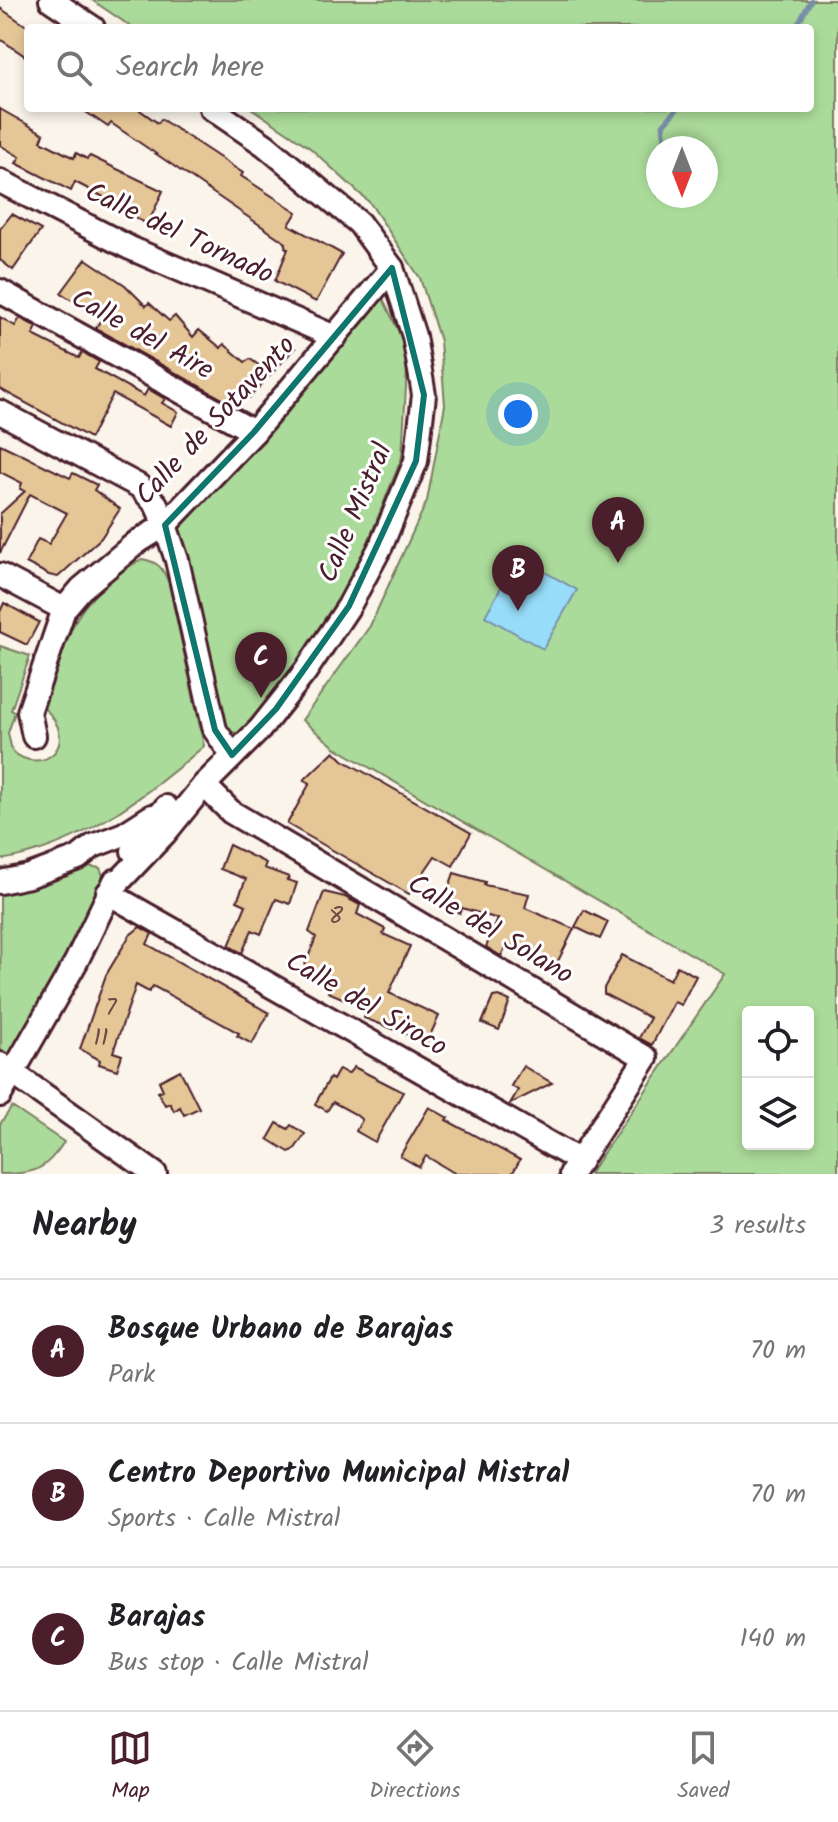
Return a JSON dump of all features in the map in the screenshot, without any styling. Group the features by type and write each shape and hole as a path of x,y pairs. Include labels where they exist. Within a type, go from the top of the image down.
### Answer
{"street":[{"path":"51,0 87,24"},
{"name":"Calle Mistral","path":"204,785 276,709 349,606 381,546 416,461 424,395 414,336 392,268 359,223 265,145 217,112"},
{"name":"Calle del Tornado","path":"0,181 130,248 335,337"},
{"name":"Calle de Sotavento","path":"34,736 29,712 64,609 81,589 136,543 165,525 254,432 392,268"},
{"name":"Calle del Aire","path":"0,291 254,432"},
{"path":"0,412 139,486 156,504 177,560 215,730 232,755"},
{"path":"0,575 64,609"},
{"path":"89,859 93,846 124,834 204,785"},
{"path":"108,893 165,833 204,785"},
{"name":"Calle del Solano","path":"204,785 231,812 646,1058 575,1167"},
{"path":"0,1095 7,1069 76,962 108,893 137,843 166,807"},
{"path":"0,882 89,859 165,833"},
{"path":"89,859 114,875 108,893"},
{"name":"Calle del Siroco","path":"108,893 575,1167"},
{"path":"7,1069 155,1174"}],"highlighted area":[{"path":"392,268 424,395 416,461 349,606 276,709 232,755 215,730 165,525 254,432"}],"green space":[{"path":"92,0 838,0 838,1174 589,1174 725,974 336,748 302,720 370,626 427,501 445,405 440,341 420,278 370,203 309,147 257,112 814,112 814,24 127,24"},
{"path":"377,286 408,351 402,457 343,605 277,697 242,734 225,731 165,525"},
{"path":"142,559 160,567 169,584 204,746 135,801 84,832 29,854 0,860 0,646 30,656 11,710 15,712 8,733 12,751 36,761 46,758 54,753 59,744 59,733 54,720 43,707 72,628 97,593"},
{"path":"86,866 100,868 105,881 55,984 16,1054 1,1055 0,893 34,885"},
{"path":"12,1107 64,1142 51,1159 38,1169 0,1174 0,1124"}],"water":[{"path":"518,557 577,590 543,649 485,616"}],"building":[{"path":"0,8 24,24 24,55 0,39"},
{"path":"0,109 44,134 41,141 74,158 76,153 87,159 90,156 163,191 148,224 108,206 111,201 75,182 71,191 16,163 20,157 0,145"},
{"path":"86,112 143,112 158,123 161,119 297,212 289,225 342,254 316,302 275,281 288,249 286,243 111,123 108,127"},
{"path":"12,214 41,230 13,270 0,260 0,229"},
{"path":"86,259 125,285 146,306 149,303 169,321 175,316 193,337 199,330 221,348 224,344 245,362 250,359 260,366 286,339 295,348 249,398 238,391 228,402 96,328 101,319 61,293"},
{"path":"0,317 15,326 20,318 37,327 33,335 79,358 82,352 99,362 95,369 144,396 148,389 165,399 162,403 178,412 171,426 113,394 90,438 0,389"},
{"path":"0,444 70,478 73,473 97,485 94,490 120,509 101,538 58,577 26,563 38,539 49,544 67,513 30,494 0,553 0,514 25,491 20,489 22,483 0,472"},
{"path":"4,603 39,622 27,645 0,632 0,612"},
{"path":"334,751 343,760 471,833 453,866 435,856 409,894 287,824 310,783 304,780"},
{"path":"229,845 266,863 264,868 297,883 290,904 276,899 261,934 252,930 242,953 229,946 246,905 237,901 246,879 220,869"},
{"path":"454,873 485,882 484,885 529,894 525,908 574,929 556,965 507,944 501,956 486,947 498,919 462,908 460,913 442,907"},
{"path":"324,892 345,897 360,905 357,914 385,929 383,934 410,946 389,993 439,1016 427,1042 364,1018 368,1009 328,992 331,985 302,973 316,937 309,932"},
{"path":"584,910 608,922 600,939 575,927"},
{"path":"140,927 152,934 147,944 269,1013 252,1044 237,1036 239,1033 153,986 149,992 136,985 113,1052 122,1055 117,1070 99,1064 100,1060 80,1049 106,975 130,935"},
{"path":"622,955 670,980 677,966 696,976 681,1005 674,1002 652,1045 639,1038 650,1018 604,994 604,988"},
{"path":"493,997 510,1001 499,1030 482,1023"},
{"path":"523,1066 552,1083 510,1104 518,1090 511,1086"},
{"path":"354,1067 403,1092 375,1142 356,1131 362,1120 355,1114 333,1102 327,1111 315,1104 339,1069 348,1074"},
{"path":"180,1070 199,1108 184,1115 180,1107 174,1111 170,1103 165,1105 158,1092 163,1090 159,1081"},
{"path":"429,1107 448,1118 446,1120 520,1160 512,1174 456,1174 426,1156 419,1167 400,1156"},
{"path":"277,1123 288,1129 291,1125 305,1134 294,1150 289,1152 268,1139"}],"waterway":[{"path":"798,24 811,0"},
{"path":"664,136 663,125 674,112"}],"place":[{"name":"Bosque Urbano de Barajas","path":"618,563"},
{"name":"Centro Deportivo Municipal Mistral","path":"518,611"},
{"name":"Barajas","path":"261,698"}]}
